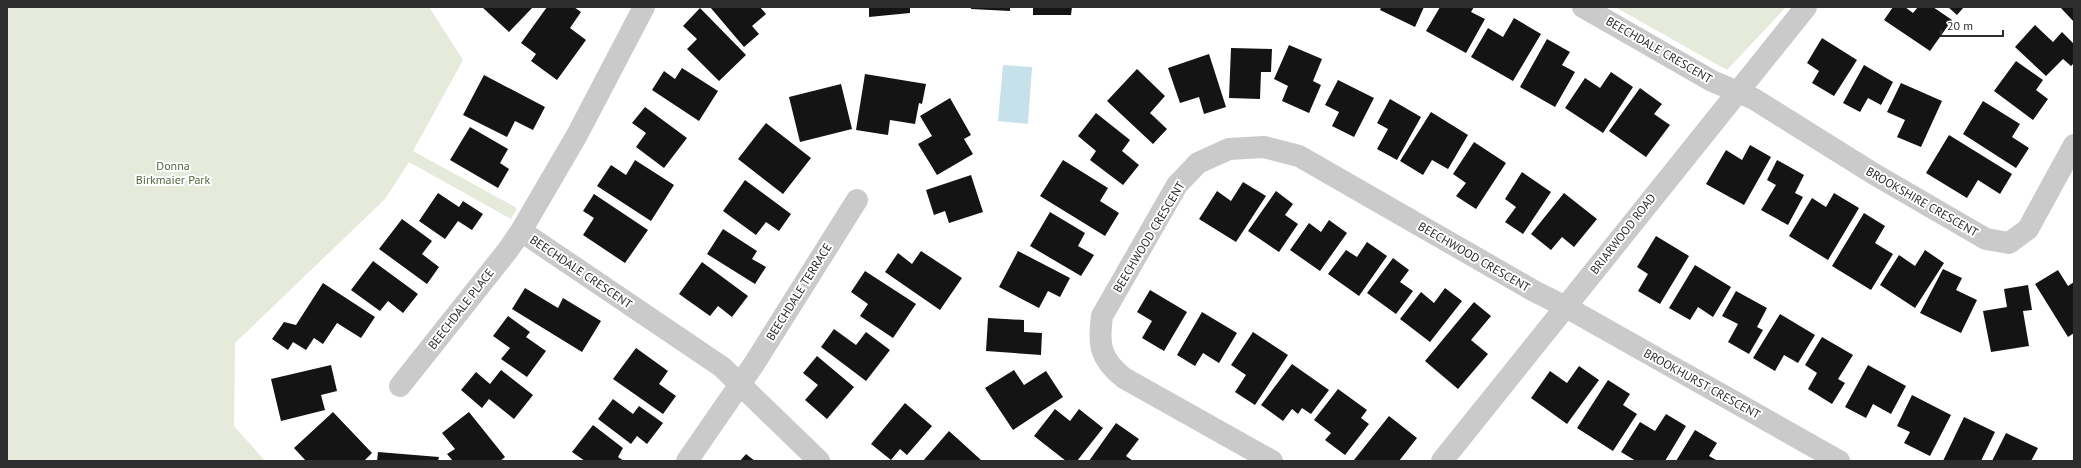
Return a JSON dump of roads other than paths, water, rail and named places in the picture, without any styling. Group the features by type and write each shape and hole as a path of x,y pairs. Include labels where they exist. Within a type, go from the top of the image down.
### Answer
{"street":[{"name":"BEECHDALE CRESCENT","path":"644,7 578,135 521,231 722,367 819,461"},
{"name":"BEECHDALE CRESCENT","path":"1583,7 1712,81 1736,92"},
{"name":"BRIARWOOD ROAD","path":"1442,461 1736,92 1806,7"},
{"name":"BROOKSHIRE CRESCENT","path":"1736,92 1754,99 1874,174 1986,239 2010,243 2028,229 2074,145"},
{"name":"BEECHWOOD CRESCENT","path":"1272,461 1124,378 1112,368 1102,352 1099,338 1102,316 1177,185 1198,163 1229,149 1264,147 1299,156 1534,292 1566,307"},
{"name":"BEECHDALE TERRACE","path":"687,461 754,364 856,200"},
{"name":"BEECHDALE PLACE","path":"400,386 508,250 521,231"},
{"name":"BROOKHURST CRESCENT","path":"1566,307 1839,461"}],"water":[{"path":"1003,65 1032,67 1028,124 998,121"}],"park label":[{"name":"Donna Birkmaier Park","path":"173,173"}]}
